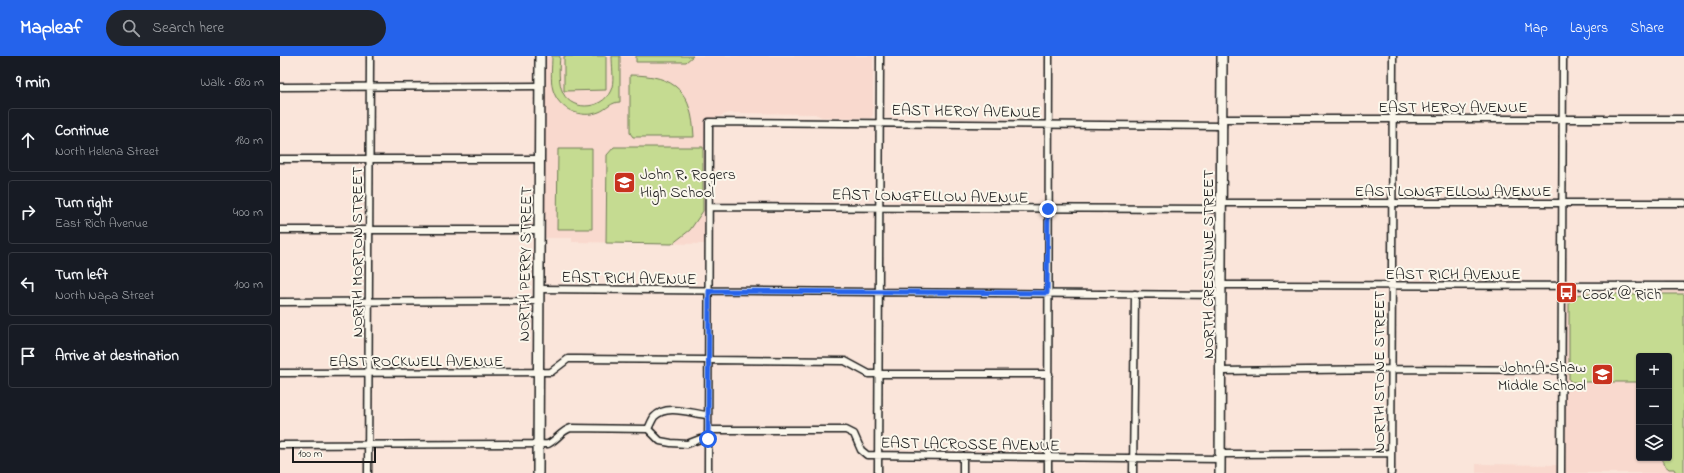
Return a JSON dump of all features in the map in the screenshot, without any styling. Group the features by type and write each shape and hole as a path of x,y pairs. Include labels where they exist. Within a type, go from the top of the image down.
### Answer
{"street":[{"name":"NORTH MORTON STREET","path":"368,473 370,56"},
{"name":"NORTH PERRY STREET","path":"538,473 540,56"},
{"path":"878,473 878,207 880,56"},
{"path":"1048,473 1049,374 1047,293 1049,56"},
{"name":"NORTH CRESTLINE STREET","path":"1220,473 1222,371 1222,56"},
{"name":"NORTH STONE STREET","path":"1391,473 1393,56"},
{"path":"1561,473 1563,56"},
{"path":"280,87 540,86"},
{"name":"EAST HEROY AVENUE","path":"709,207 709,122 1049,124 1223,123 1393,119 1684,119"},
{"path":"280,159 540,159"},
{"name":"EAST LONGFELLOW AVENUE","path":"709,207 1048,209 1392,203 1684,203"},
{"path":"708,473 707,415 709,207"},
{"path":"280,230 540,230"},
{"name":"EAST RICH AVENUE","path":"1222,285 1562,287 1684,286"},
{"name":"EAST RICH AVENUE","path":"539,289 1222,295"},
{"path":"1133,473 1135,294"},
{"path":"280,302 539,301"},
{"name":"EAST ROCKWELL AVENUE","path":"280,373 551,372 568,359 845,361 868,374 1049,374"},
{"path":"1222,371 1392,369 1561,370"},
{"path":"648,429 654,417 665,412 688,412 707,415"},
{"path":"280,445 548,444 554,441 560,433 571,428 648,429 660,441 671,443 687,444 700,439 708,439"},
{"name":"EAST LACROSSE AVENUE","path":"708,430 846,430 854,434 861,450 867,455 1133,458 1391,453"},
{"path":"963,456 963,473"}],"shaded area":[{"name":"John R. Rogers High School","path":"544,56 873,56 873,115 870,118 822,117 815,114 729,113 708,120 705,127 704,244 572,242 572,238 543,238"},
{"name":"John A Shaw Middle School","path":"1570,291 1684,291 1684,473 1563,473 1565,468 1566,428 1563,423 1563,398 1566,393 1566,295"},
{"path":"1476,464 1557,465 1557,473 1476,473"}],"green space":[{"path":"552,56 560,56 560,84 563,93 574,104 589,106 603,100 609,94 613,83 612,56 620,56 620,102 614,103 602,111 592,114 578,113 565,108 556,97 552,86"},
{"path":"564,56 606,56 606,90 564,91"},
{"path":"636,56 693,56 686,62 636,62"},
{"path":"630,75 660,78 679,90 690,109 694,137 633,137 630,133"},
{"path":"614,147 703,147 703,211 690,230 672,244 606,243 607,155"},
{"path":"558,149 592,149 592,229 557,229"},
{"path":"1684,294 1684,473 1676,473 1674,469 1669,469 1663,464 1663,461 1672,461 1672,353 1636,353 1636,382 1572,382 1569,380 1569,301 1575,295"}],"place":[{"name":"John R. Rogers High School","path":"624,182"},
{"name":"Cook @ Rich","path":"1567,293"},
{"name":"John A Shaw Middle School","path":"1602,375"}],"route":[{"path":"708,439 709,291 1047,293 1048,209"}]}
